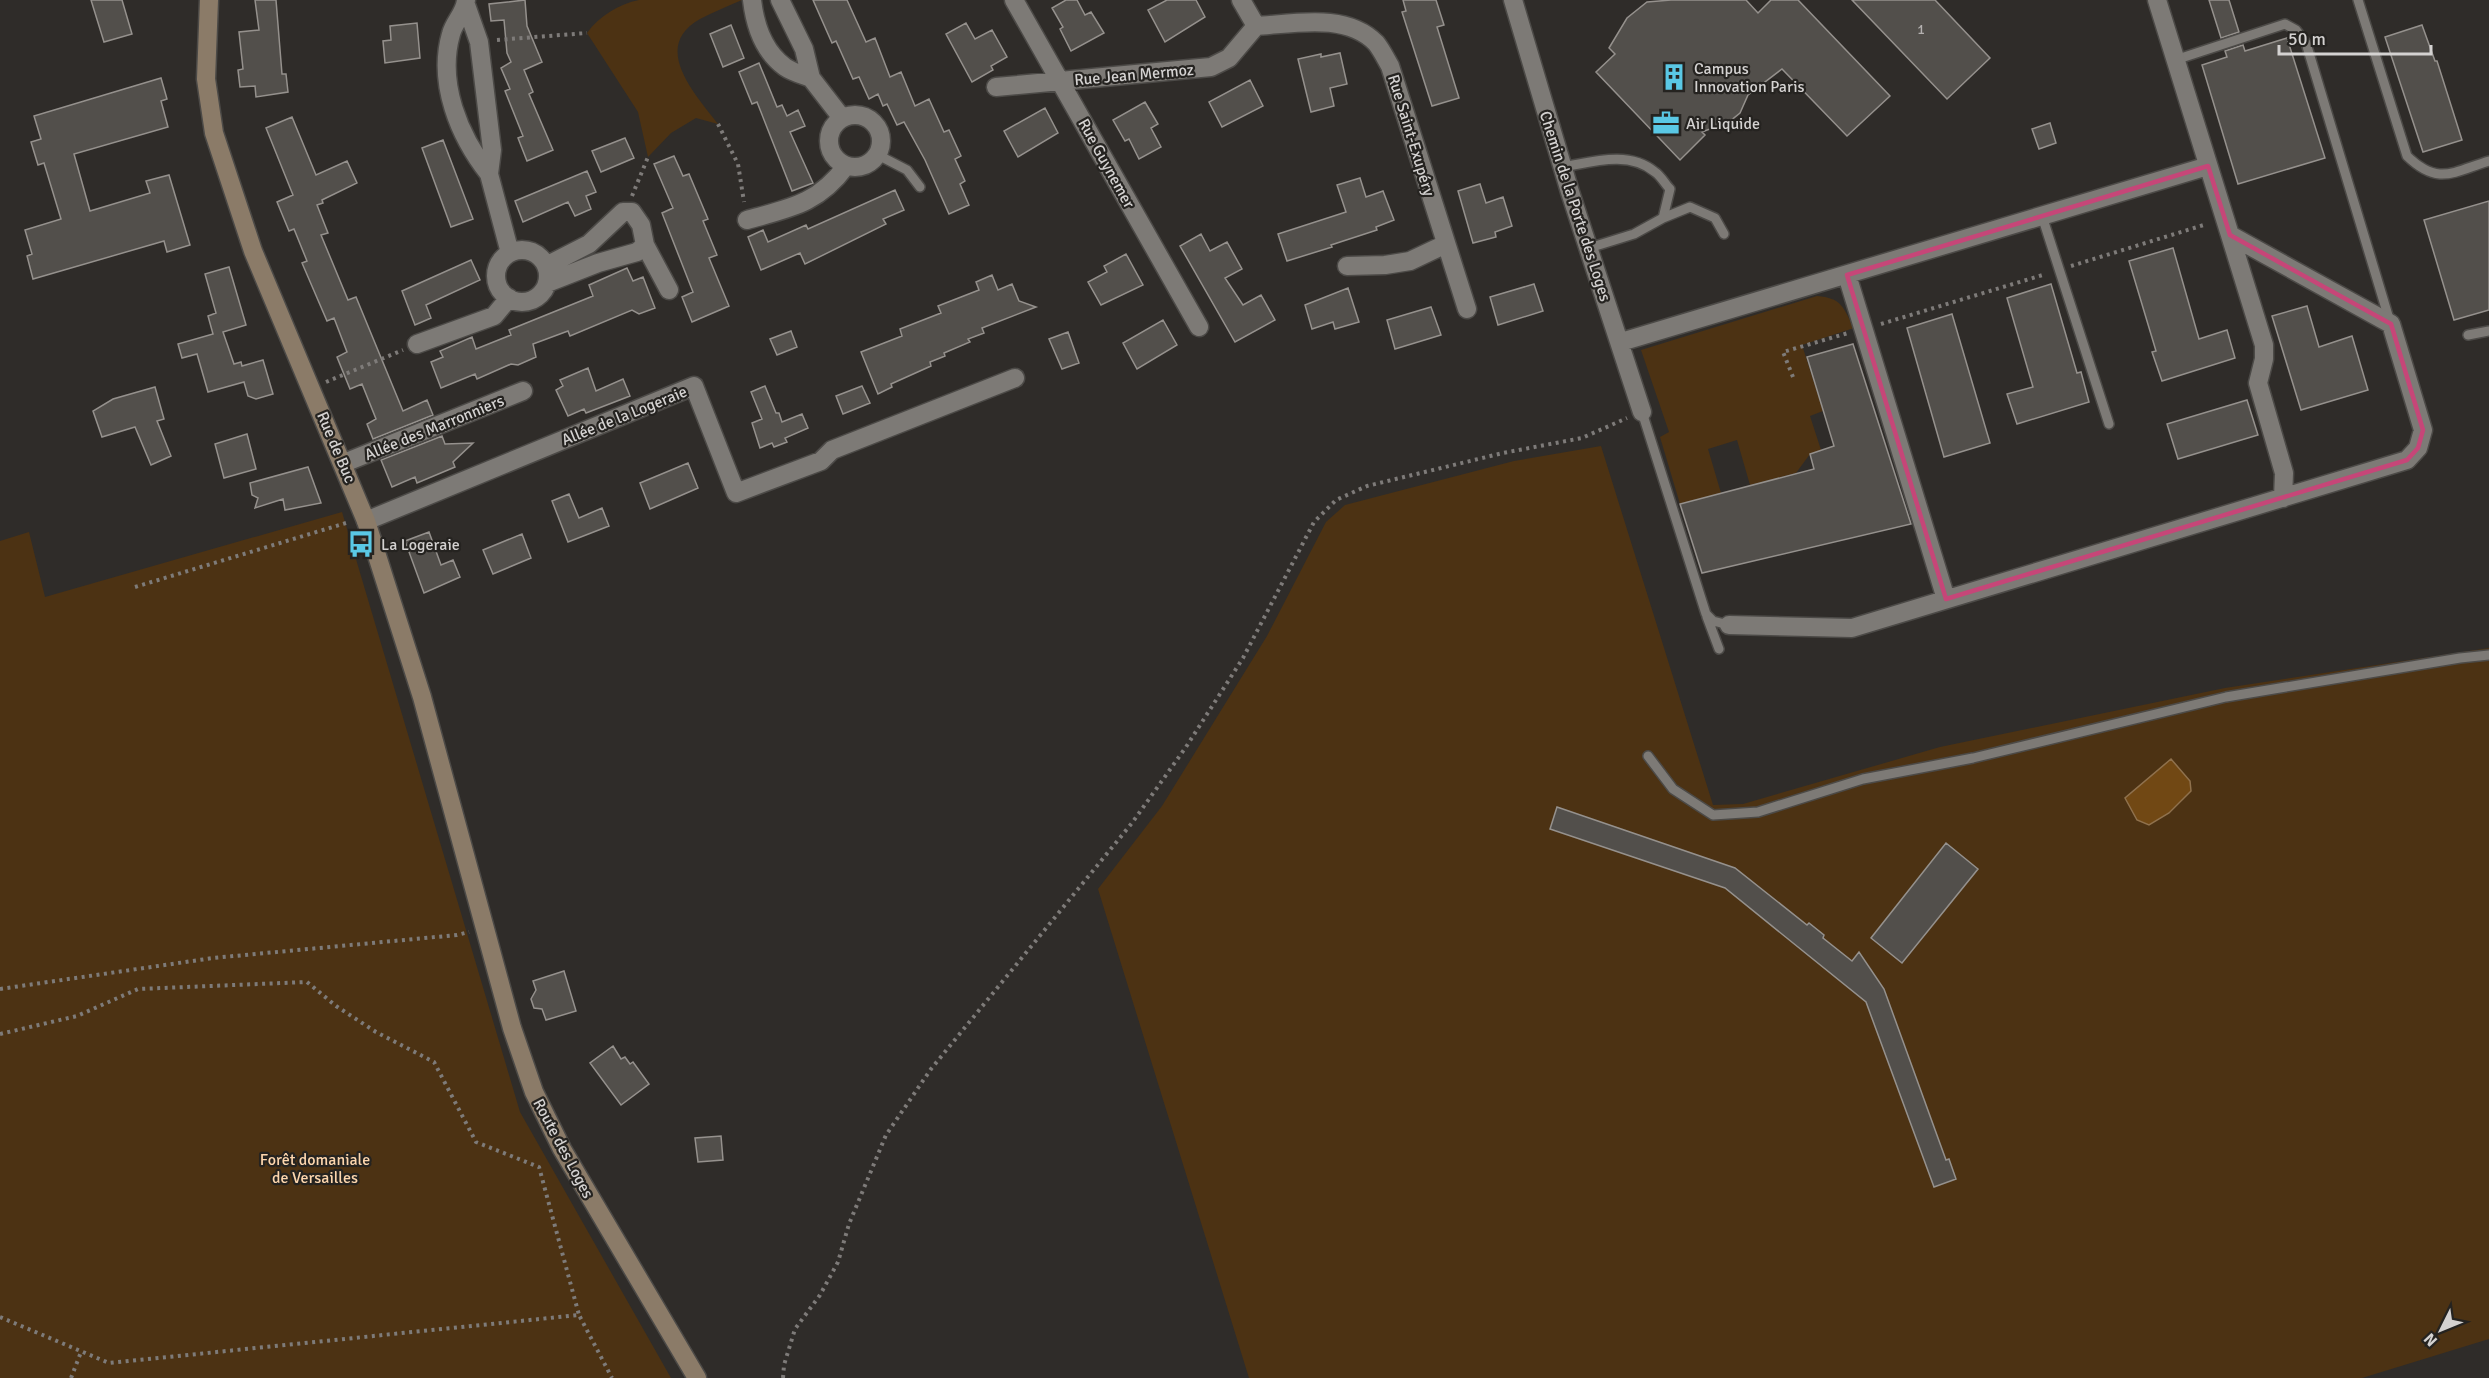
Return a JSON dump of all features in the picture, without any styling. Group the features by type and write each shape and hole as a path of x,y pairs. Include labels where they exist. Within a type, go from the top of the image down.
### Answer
{"street":[{"name":"Rue de Buc","path":"209,0 206,79 214,133 253,251 366,520 422,697 476,898"},
{"path":"752,0 754,21 765,47 785,68 811,78"},
{"path":"780,0 804,49 811,78 843,118"},
{"name":"Rue Guynemer","path":"1014,0 1199,327"},
{"path":"1241,0 1256,26"},
{"name":"Chemin de la Porte des Loges","path":"1513,0 1563,167 1642,411"},
{"path":"2157,0 2264,345 2264,359 2258,383 2284,473 2283,498"},
{"path":"466,2 479,42 492,150 489,174 510,253"},
{"path":"466,2 451,33 447,70 456,117 473,153 489,174"},
{"name":"Rue Saint-Exupéry","path":"1256,26 1325,22 1356,29 1376,43 1390,66 1467,309"},
{"name":"Rue Jean Mermoz","path":"996,87 1211,67 1229,58 1256,26"},
{"path":"859,115 874,123 881,138 878,155 864,166 855,168 846,166 839,162 830,147 831,130 843,118 859,115"},
{"path":"747,220 800,206 834,182 846,166"},
{"path":"1621,342 2208,166"},
{"path":"547,274 535,254 527,250 510,253 499,264 496,279 498,287 508,298 524,302 539,297 547,274 589,244 623,212 632,212 641,225 645,245 669,290"},
{"path":"1729,625 1852,628 2407,460 2418,448 2423,430 2391,324 2227,226"},
{"path":"1347,266 1385,265 1410,261 1446,244"},
{"path":"547,274 637,252 645,245"},
{"path":"1847,275 1946,600"},
{"path":"417,344 494,316 508,298"},
{"name":"Allée de la Logeraie","path":"366,520 694,386 736,493 820,461 832,450 1015,378"},
{"name":"Allée des Marronniers","path":"344,463 523,391"},
{"name":"Route des Loges","path":"476,898 512,1028 534,1092 554,1135 697,1378"}],"lane":[{"path":"2358,0 2407,156 2415,164 2430,172 2446,176 2489,161"},
{"path":"2175,60 2285,24 2296,30 2306,43 2391,324"},
{"path":"878,155 907,170 920,187"},
{"path":"1563,167 1600,160 1624,159 1654,170 1670,189 1663,218"},
{"path":"1589,248 1634,234 1663,218 1690,207 1715,218 1724,234"},
{"path":"2042,216 2109,424"},
{"path":"2468,335 2489,331"},
{"path":"1642,411 1719,649"},
{"path":"1706,614 1713,621 1729,625"},
{"path":"1648,756 1673,789 1713,815 1758,812 1863,779 1973,758 2226,697 2489,655"}],"path":[{"path":"479,42 586,33"},
{"path":"718,124 738,164 747,220"},
{"path":"632,212 632,196 648,157"},
{"path":"1793,377 1783,352 2060,270 2227,226"},
{"path":"312,388 417,344"},
{"path":"783,1378 784,1365 795,1329 820,1295 838,1262 856,1207 886,1135 932,1069 1132,823 1186,747 1244,658 1314,522 1336,500 1367,486 1503,453 1582,438 1642,411"},
{"path":"135,587 348,522 366,520"},
{"path":"0,989 213,958 457,935 485,928"},
{"path":"0,1034 77,1016 138,989 307,982 336,1006 376,1032 434,1062 476,1142 539,1167 579,1315 612,1378"},
{"path":"0,1317 109,1363 579,1315"},
{"path":"71,1378 81,1352"}],"highlighted area":[{"path":"2208,166 2230,235 2391,324 2423,430 2418,448 2407,460 1946,599 1847,275"}],"green space":[{"path":"639,0 742,0 700,19 686,30 679,43 678,57 682,71 689,85 718,124 696,118 671,133 648,157 638,112 587,33 597,21 610,12 624,4"},
{"path":"1817,296 1837,301 1854,328 1802,345 1823,411 1810,416 1821,450 1810,454 1796,473 1750,485 1737,440 1708,449 1721,493 1680,504 1660,437 1669,432 1641,350"},
{"path":"1601,446 1713,805 1743,804 1940,747 2225,688 2489,648 2489,1339 2362,1378 1249,1378 1098,889 1162,806 1267,636 1326,522 1345,505 1514,461"},
{"name":"Forêt domaniale de Versailles","path":"342,512 520,1112 671,1378 0,1378 0,541 29,532 45,597"}],"shaded area":[{"path":"2171,759 2190,781 2191,791 2169,813 2149,825 2137,820 2125,798"}],"building":[{"path":"91,0 122,0 132,34 104,42"},
{"path":"255,0 276,0 282,74 286,74 288,92 256,97 255,86 240,87 238,70 243,69 239,32 259,30"},
{"path":"525,0 527,26 542,62 524,70 533,92 529,94 553,150 527,161 518,138 523,136 505,91 510,89 501,68 511,62 507,53 504,20 491,21 489,4"},
{"path":"813,0 847,0 866,42 875,38 890,77 901,72 915,106 929,99 944,132 949,130 961,156 955,159 965,181 960,184 969,205 949,214 925,160 904,122 897,125 887,104 883,106 878,94 869,99 859,77 853,79 836,41 832,43"},
{"path":"1066,0 1077,0 1085,15 1091,12 1104,33 1071,51 1060,29 1063,27 1052,8"},
{"path":"1167,0 1196,0 1205,17 1165,42 1148,10"},
{"path":"1403,0 1436,0 1444,25 1437,27 1459,98 1432,106 1402,12 1406,11"},
{"name":"Campus Innovation Paris","path":"1746,0 1758,13 1771,0 1798,0 1890,96 1847,136 1782,69 1748,95 1740,113 1730,121 1702,132 1705,135 1680,160 1596,72 1615,54 1609,48 1627,18 1647,2"},
{"path":"1852,0 1935,0 1990,58 1947,99"},
{"path":"2209,0 2229,0 2239,32 2221,38"},
{"path":"417,23 420,58 385,63 383,41 391,40 390,26"},
{"path":"966,23 975,39 992,30 1007,57 991,66 993,70 972,82 946,34"},
{"path":"731,25 744,58 723,67 710,34"},
{"path":"2422,25 2435,61 2437,61 2462,140 2423,152 2385,37"},
{"path":"2287,38 2325,158 2238,184 2202,65 2227,57 2225,51 2243,45 2245,51"},
{"path":"1340,53 1347,84 1330,88 1334,106 1311,112 1298,59"},
{"path":"759,63 777,107 782,105 787,116 798,110 805,126 790,132 813,183 792,191 757,102 752,104 739,72"},
{"path":"161,78 167,99 161,101 168,127 74,154 90,211 150,193 146,181 169,175 190,245 167,252 164,241 33,279 27,256 32,254 25,230 61,219 44,163 38,165 31,142 41,139 34,116"},
{"path":"1250,80 1263,106 1222,127 1209,102"},
{"path":"1145,102 1158,124 1151,128 1161,147 1139,159 1129,139 1125,141 1113,120"},
{"path":"1045,108 1058,133 1018,157 1004,131"},
{"path":"292,117 316,175 347,161 357,183 322,200 323,203 317,205 328,233 321,235 348,300 356,297 403,411 427,400 433,415 373,439 367,424 376,419 362,384 350,389 337,357 347,352 334,318 327,321 302,263 307,261 294,229 289,231 277,202 293,195 266,128"},
{"path":"2050,123 2056,143 2039,149 2032,129"},
{"path":"625,138 634,158 601,172 592,151"},
{"path":"443,140 473,219 451,227 422,148"},
{"path":"674,156 683,176 689,174 708,219 703,221 717,255 709,258 729,306 692,322 682,297 693,292 662,213 673,208 654,164"},
{"path":"587,171 596,192 586,196 591,209 575,216 568,202 523,222 515,201"},
{"path":"1360,178 1366,197 1383,191 1394,220 1376,227 1377,230 1287,261 1278,234 1346,212 1337,185"},
{"path":"1480,184 1486,203 1503,197 1512,226 1495,232 1496,237 1473,243 1458,191"},
{"path":"895,190 904,210 883,219 886,224 805,264 800,253 761,270 748,237 763,230 768,242 806,225 808,229"},
{"path":"2489,201 2489,310 2454,320 2424,220"},
{"path":"1201,234 1210,251 1227,242 1242,269 1225,278 1243,305 1261,295 1275,320 1235,342 1180,246"},
{"path":"2173,248 2199,339 2227,330 2235,358 2162,381 2152,352 2156,351 2129,261"},
{"path":"1126,254 1143,285 1101,305 1088,282 1107,272 1104,266"},
{"path":"471,260 480,280 426,305 431,318 415,325 402,291"},
{"path":"229,267 246,325 223,332 234,364 241,362 242,366 263,360 273,394 256,399 248,396 244,382 208,392 197,354 182,358 178,344 213,334 208,316 216,313 205,274"},
{"path":"627,268 633,281 643,277 655,308 639,314 632,310 570,336 568,331 533,344 536,357 518,365 511,364 477,379 475,374 441,388 431,362 443,357 440,351 472,337 476,349 511,335 509,330 593,296 589,285"},
{"path":"992,275 998,290 1012,284 1019,301 1036,307 982,328 984,333 968,339 970,342 944,353 945,356 930,362 931,366 891,384 892,387 878,394 861,352 902,336 900,329 941,313 938,306 979,290 976,282"},
{"path":"1534,284 1543,311 1498,325 1490,297"},
{"path":"2051,284 2077,373 2081,372 2089,402 2017,424 2007,394 2033,387 2007,298"},
{"path":"1348,288 1359,322 1335,329 1333,322 1312,329 1305,305"},
{"path":"2307,306 2319,347 2352,336 2368,390 2301,410 2272,316"},
{"path":"1431,307 1441,335 1395,349 1387,320"},
{"path":"1952,314 1990,443 1944,457 1907,328"},
{"path":"1163,320 1177,345 1137,369 1123,343"},
{"path":"791,331 797,347 777,355 770,339"},
{"path":"1068,332 1079,363 1062,369 1049,339"},
{"path":"1853,344 1911,524 1702,573 1680,504 1814,469 1810,454 1834,446 1807,357"},
{"path":"588,368 596,391 623,379 630,396 586,413 584,409 568,416 556,390 563,386 560,380"},
{"path":"765,386 782,422 802,414 808,428 785,438 787,442 774,447 772,443 760,448 752,423 762,419 751,392"},
{"path":"862,386 870,403 843,414 836,396"},
{"path":"155,387 164,419 157,421 171,456 151,465 135,427 102,437 93,411 113,399"},
{"path":"2247,400 2258,435 2178,459 2167,424"},
{"path":"247,434 256,469 224,478 215,444"},
{"path":"442,436 445,444 473,443 453,462 455,467 417,483 415,477 392,487 381,460"},
{"path":"688,463 698,488 650,509 640,483"},
{"path":"308,467 321,503 285,510 283,499 255,508 258,498 252,495 250,483"},
{"path":"569,494 579,518 602,508 609,526 568,542 552,501"},
{"path":"429,532 441,565 453,560 460,577 424,593 405,541"},
{"path":"522,534 531,558 493,574 483,550"},
{"path":"1557,807 1735,868 1807,925 1809,923 1824,935 1823,938 1852,961 1859,952 1884,989 1946,1160 1949,1159 1956,1179 1934,1187 1866,1002 1725,888 1550,829"},
{"path":"1946,843 1978,869 1902,963 1871,938"},
{"path":"564,971 576,1011 546,1020 542,1009 534,1008 531,999 536,990 533,981"},
{"path":"613,1046 621,1059 625,1057 630,1064 633,1062 649,1084 621,1105 590,1063"},
{"path":"721,1136 723,1160 698,1162 695,1138"}],"place":[{"name":"Campus Innovation Paris","path":"1674,77"},
{"name":"Air Liquide","path":"1666,123"},
{"name":"La Logeraie","path":"361,544"}]}
